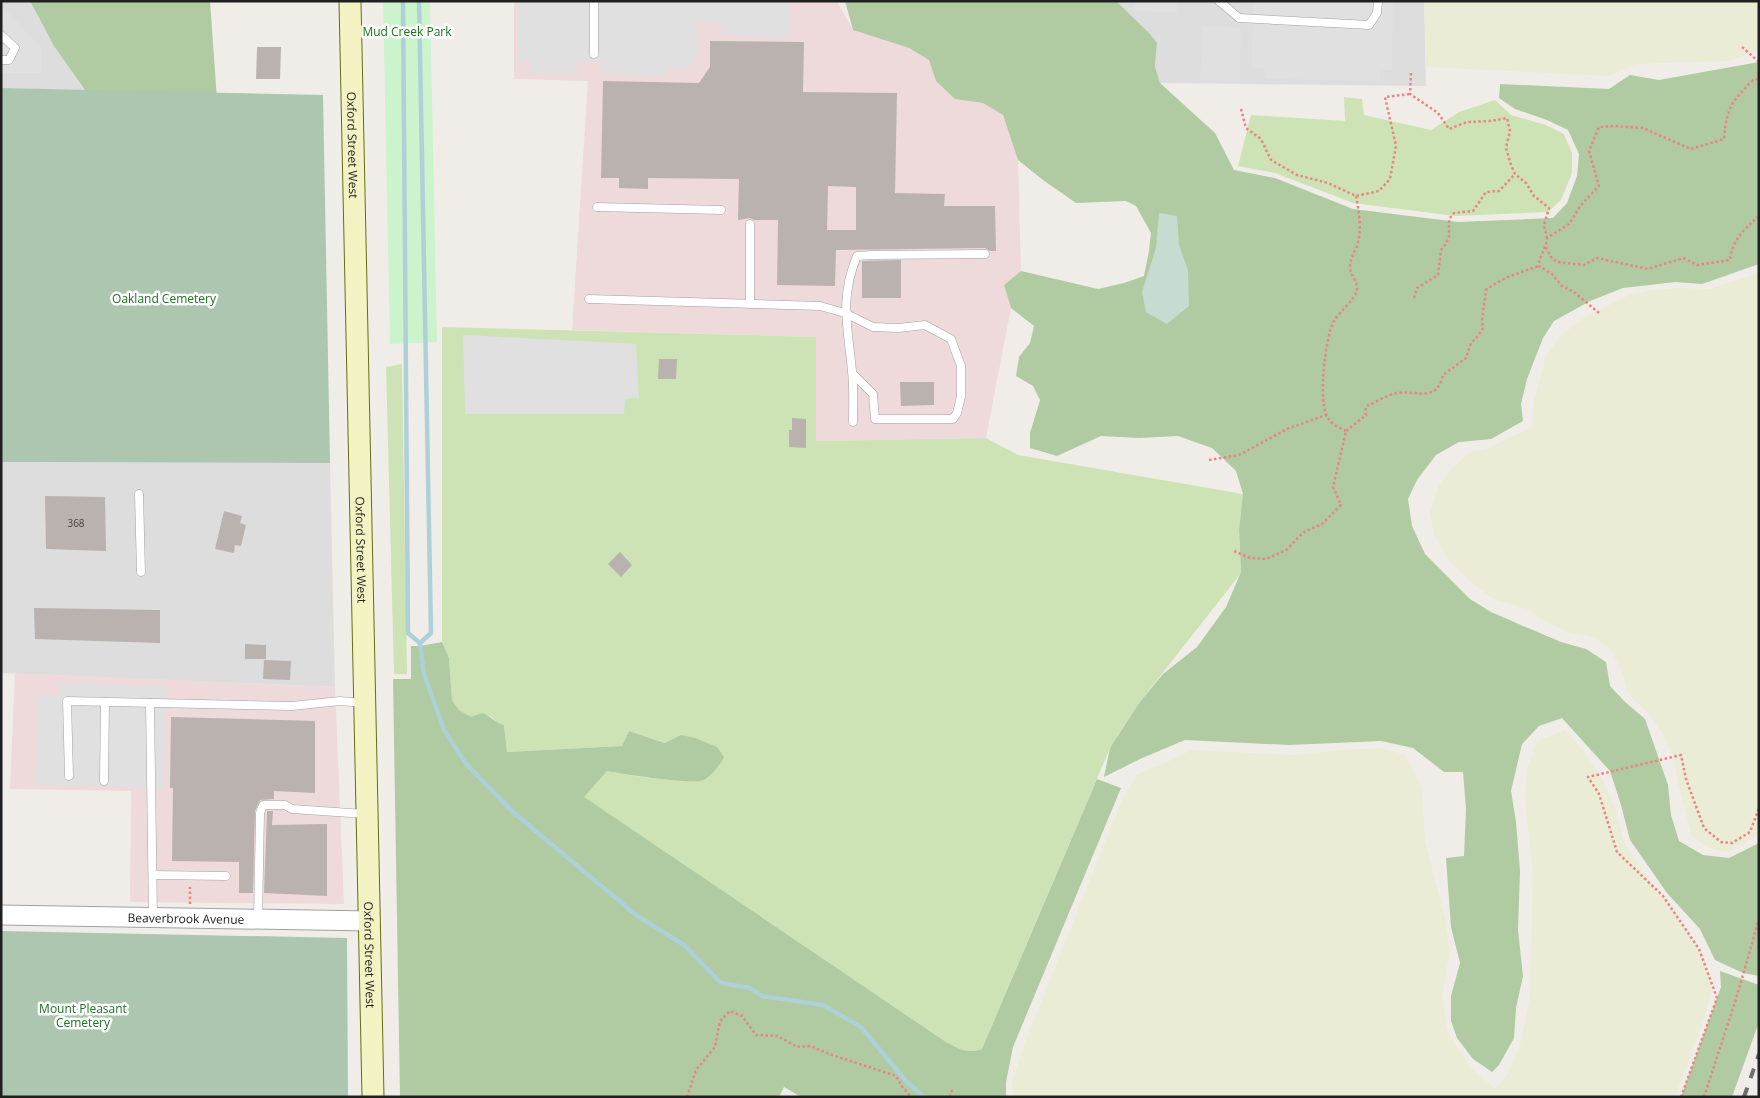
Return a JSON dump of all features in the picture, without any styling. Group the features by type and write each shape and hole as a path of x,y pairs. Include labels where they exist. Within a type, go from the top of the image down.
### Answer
{"main road":[{"name":"Oxford Street West","path":"350,1 373,1097"}],"street":[{"name":"Beaverbrook Avenue","path":"1,915 370,922"}],"lane":[{"path":"594,1 594,54"},
{"path":"1219,1 1239,18 1369,25 1377,13 1378,1"},
{"path":"1,35 15,48 9,60 1,60"},
{"path":"597,207 721,210"},
{"path":"750,224 750,304"},
{"path":"853,422 853,374 845,313 847,285 858,256 985,254"},
{"path":"589,299 820,306 845,313 873,327 898,328 925,325 951,339 961,366 961,397 957,413 953,419 874,419 873,394 853,374"},
{"path":"139,494 140,572"},
{"path":"68,776 67,701 292,706 340,701 365,703"},
{"path":"104,781 105,702"},
{"path":"150,703 153,918"},
{"path":"258,920 260,813 263,805 285,805 292,808 368,814"},
{"path":"153,875 226,876"}],"path":[{"path":"1742,47 1759,62"},
{"path":"1410,94 1411,73"},
{"path":"1547,238 1569,224 1581,205 1599,186 1589,151 1600,127 1643,128 1691,150 1724,139 1726,120 1731,105 1754,80 1759,80"},
{"path":"1241,109 1246,128 1261,139 1271,160 1297,176 1328,183 1356,196 1379,191 1390,179 1396,146 1384,97 1410,94 1438,113 1449,129 1467,122 1507,118 1510,131 1506,148 1510,165 1515,174 1526,183 1534,196 1549,208 1544,225 1547,238 1546,247 1538,261 1539,266"},
{"path":"1414,298 1417,288 1438,275 1441,250 1448,237 1448,219 1454,213 1473,210 1486,192 1499,191 1515,174"},
{"path":"1346,431 1336,426 1326,415 1322,387 1333,324 1342,310 1355,296 1357,289 1350,270 1351,259 1358,244 1360,224 1356,196"},
{"path":"1546,247 1551,257 1557,262 1584,265 1597,258 1648,269 1684,258 1698,265 1707,264 1730,260 1732,247 1741,232 1759,216"},
{"path":"1539,266 1552,274 1562,286 1574,292 1599,313"},
{"path":"1234,551 1250,558 1266,559 1286,550 1304,532 1322,524 1341,505 1333,487 1346,431 1366,415 1367,406 1395,393 1411,392 1424,394 1436,391 1443,376 1466,358 1471,343 1483,328 1482,319 1486,290 1493,284 1539,266"},
{"path":"1209,460 1239,456 1287,429 1326,415"},
{"path":"1681,1097 1717,998 1699,949 1663,896 1617,852 1599,794 1588,777 1681,755 1686,779 1704,828 1721,842 1732,843 1750,832 1759,808"},
{"path":"190,875 190,910"},
{"path":"1704,1097 1736,999 1759,919"},
{"path":"687,1097 696,1070 715,1048 720,1021 730,1011 742,1016 756,1035 778,1036 798,1047 811,1046 829,1054 896,1076 911,1097"},
{"path":"950,1097 952,1090"}],"shaded area":[{"path":"1,1 30,1 54,46 84,90 1,88"},
{"path":"514,1 837,1 853,30 909,48 929,60 936,81 955,99 983,103 1003,115 1018,160 1021,271 1004,285 1011,308 986,438 816,441 816,337 572,330 588,81 514,79"},
{"path":"518,1 789,1 789,38 722,35 722,23 696,22 698,44 696,57 689,67 682,69 668,67 668,76 602,73 602,62 577,62 576,74 532,74 530,61 518,61"},
{"path":"1116,1 1424,1 1426,86 1160,83 1155,66 1157,43"},
{"path":"1135,1 1190,1 1177,2 1177,12 1134,11"},
{"path":"1253,1 1393,1 1392,70 1380,71 1380,81 1265,79 1264,69 1252,68"},
{"path":"1,5 41,47 42,73 1,73"},
{"path":"1203,26 1241,28 1240,82 1200,80"},
{"path":"463,335 636,344 639,398 625,399 624,414 465,414"},
{"path":"1,462 330,463 335,687 1,673"},
{"path":"15,673 335,687 344,904 130,902 131,791 10,789"},
{"path":"60,683 166,686 163,788 36,785 37,697 61,696"}],"green space":[{"path":"30,1 210,1 220,142 216,278 54,46"},
{"name":"Mud Creek Park","path":"383,1 430,1 437,342 390,344"},
{"path":"845,1 1116,1 1157,43 1155,66 1160,83 1215,133 1234,170 1275,178 1353,209 1458,222 1553,218 1567,203 1577,176 1579,154 1568,130 1547,120 1515,109 1499,98 1500,84 1609,89 1630,75 1659,80 1759,62 1759,264 1702,284 1675,282 1623,288 1590,301 1554,321 1543,338 1527,379 1521,404 1523,421 1491,439 1459,442 1436,455 1417,480 1408,499 1412,526 1425,554 1470,599 1491,612 1521,625 1561,642 1586,649 1606,662 1610,686 1645,719 1668,785 1671,815 1679,841 1703,855 1729,858 1759,843 1759,976 1743,973 1715,960 1700,929 1667,893 1630,840 1610,771 1562,718 1539,726 1522,744 1511,791 1516,822 1520,871 1518,930 1523,976 1516,1008 1514,1038 1499,1065 1492,1072 1473,1059 1457,1038 1451,1021 1451,996 1460,963 1451,927 1446,858 1464,856 1466,809 1463,772 1444,772 1413,748 1381,741 1289,745 1185,740 1104,777 1110,748 1139,703 1163,674 1197,647 1226,607 1241,572 1239,530 1243,494 1236,471 1212,448 1178,436 1139,438 1101,436 1057,456 1030,448 1030,433 1040,400 1033,386 1016,376 1019,357 1030,343 1034,326 1011,308 1004,285 1021,271 1098,289 1144,276 1151,233 1136,206 1126,201 1076,203 1043,180 1018,160 1003,115 983,103 955,99 936,81 929,60 909,48 853,30"},
{"path":"1424,1 1759,1 1759,48 1755,52 1728,61 1636,64 1608,76 1426,67"},
{"name":"Oakland Cemetery","path":"1,88 323,95 330,463 1,462"},
{"path":"1344,97 1362,99 1364,115 1431,130 1459,112 1495,100 1511,115 1546,125 1564,134 1572,153 1572,173 1561,200 1548,212 1455,216 1353,203 1275,173 1238,166 1251,115 1345,121"},
{"path":"1159,213 1177,216 1179,245 1188,270 1189,306 1167,324 1146,312 1142,292 1156,248"},
{"path":"1759,273 1759,834 1735,849 1724,852 1707,847 1692,837 1674,760 1663,734 1645,710 1629,695 1611,649 1596,638 1569,632 1552,625 1527,609 1493,599 1471,582 1447,559 1434,535 1430,513 1438,487 1454,466 1471,452 1491,448 1533,427 1533,405 1546,356 1560,336 1585,317 1629,295 1651,290 1678,288 1709,289"},
{"path":"442,327 816,337 816,441 986,438 1018,455 1243,494 1239,530 1241,573 1139,703 1110,748 982,1049 964,1050 946,1042 583,797 607,771 655,779 703,780 666,743 629,731 622,746 507,752 504,725 497,723 491,716 471,718 459,710 452,700 449,658 442,642"},
{"path":"402,364 407,674 394,674 386,367"},
{"path":"442,642 449,658 452,700 459,710 471,717 482,713 504,725 507,752 622,746 629,731 665,743 681,735 695,738 717,747 724,757 716,770 704,780 672,780 607,771 584,797 946,1042 964,1050 982,1049 1097,779 1121,788 1013,1047 1006,1082 1006,1097 801,1097 784,1087 779,1097 400,1097 393,679 411,679 411,646"},
{"path":"1565,730 1585,753 1602,778 1617,813 1624,842 1644,873 1669,903 1704,957 1712,986 1705,1017 1675,1097 1013,1097 1012,1082 1028,1035 1122,800 1137,774 1191,750 1295,755 1381,748 1406,755 1422,789 1425,841 1445,918 1450,951 1442,996 1448,1032 1470,1067 1495,1089 1508,1074 1520,1045 1530,997 1533,873 1525,799 1527,769 1537,741"},
{"name":"Mount Pleasant Cemetery","path":"1,931 347,938 348,1097 1,1097"},
{"path":"1720,971 1759,985 1759,1022 1732,1097 1681,1097 1721,987"}],"building":[{"path":"710,41 804,42 803,92 897,93 895,193 945,194 944,206 995,206 996,251 990,251 985,248 836,250 835,286 777,285 778,220 754,220 750,218 738,220 739,179 648,178 648,189 619,188 619,178 601,178 603,81 699,83 710,67","holes":["828,186 856,187 856,230 827,230"]},
{"path":"257,47 281,47 280,79 256,79"},
{"path":"901,260 901,298 862,298 862,261"},
{"path":"659,359 677,359 676,379 658,379"},
{"path":"900,382 934,382 934,405 901,406"},
{"path":"792,418 806,419 806,448 789,447 789,430 792,430"},
{"path":"45,496 105,497 106,551 46,549"},
{"path":"224,511 242,516 240,523 246,525 241,546 235,545 234,553 215,549"},
{"path":"620,552 632,565 621,577 608,564"},
{"path":"34,608 160,610 160,643 35,639"},
{"path":"245,644 266,645 266,659 245,659"},
{"path":"264,660 291,661 290,680 263,679"},
{"path":"171,717 315,721 315,793 274,791 274,799 260,800 255,811 253,893 239,893 239,862 172,861 173,788 170,788"},
{"path":"267,811 273,811 272,825 327,824 327,896 264,893"}],"waterway":[{"path":"403,1 408,633 420,643 424,674 444,730 466,764 513,812 636,915 684,945 721,983 750,988 762,996 823,1005 861,1027 906,1081 924,1097"},
{"path":"419,1 431,633 420,643"}],"railway":[{"path":"1744,1097 1759,1054"}]}
